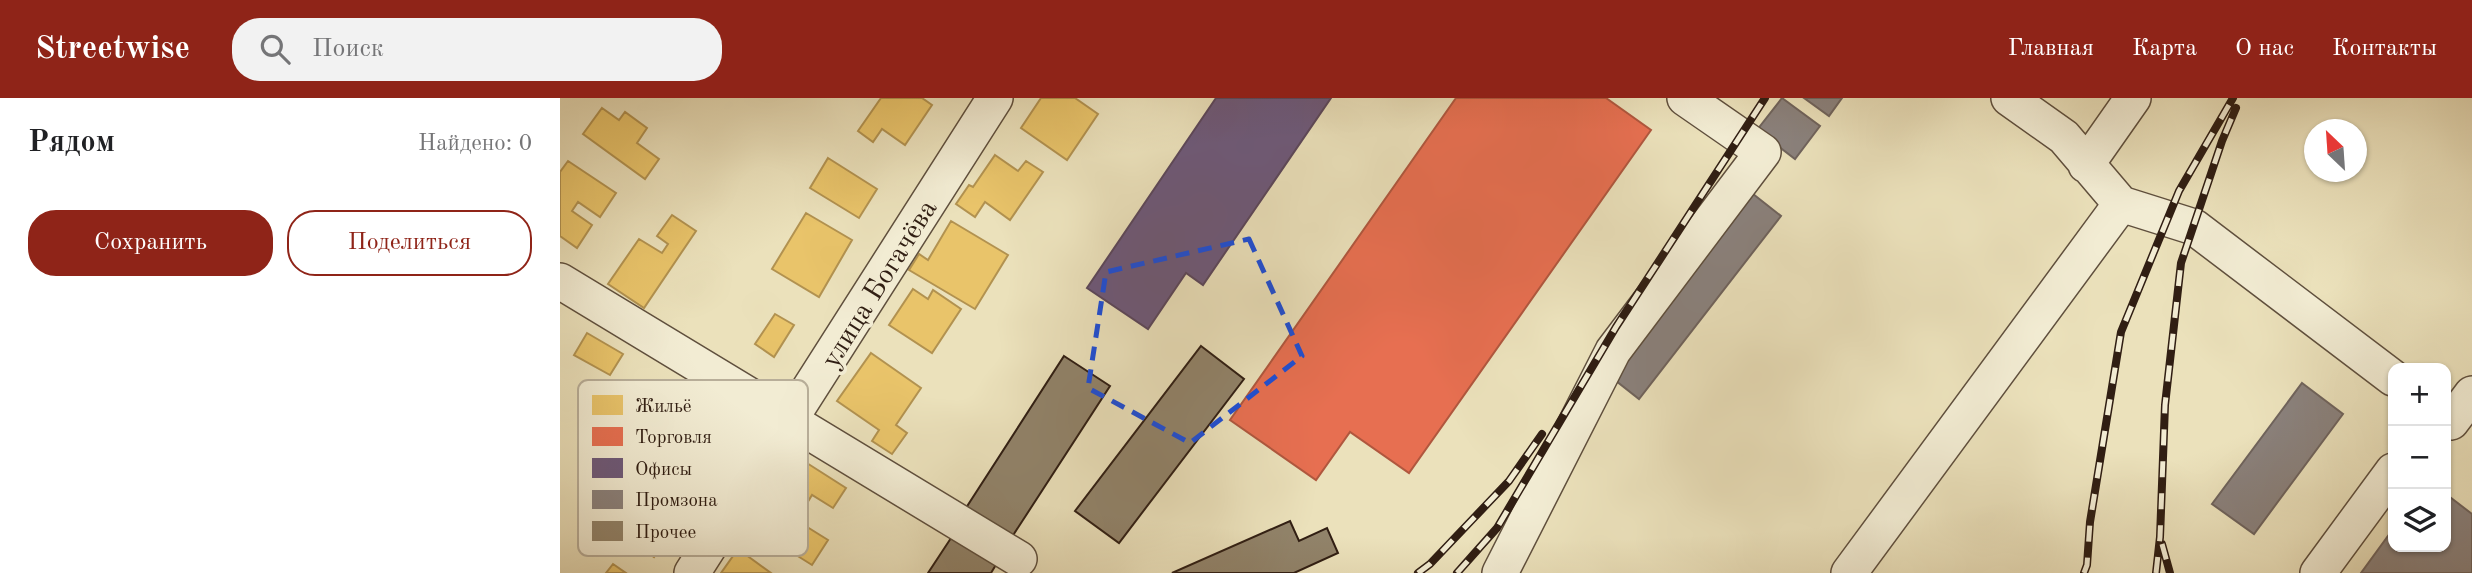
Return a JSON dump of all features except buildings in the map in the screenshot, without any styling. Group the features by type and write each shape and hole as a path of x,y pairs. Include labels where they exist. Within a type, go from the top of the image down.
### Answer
{"street":[{"name":"улица Богачёва","path":"808,392 995,98"},
{"path":"1500,573 1613,351 1763,152 1685,98"},
{"path":"2009,98 2064,137 2085,165 2121,204 2194,227 2388,374"},
{"path":"2085,165 2133,98"},
{"path":"1849,573 2121,204"},
{"path":"560,281 726,380"},
{"path":"2456,426 2472,394"},
{"path":"808,429 1019,559"},
{"path":"2318,573 2388,478"},
{"name":"улица Богачёва","path":"692,573 703,556"}],"highlighted area":[{"path":"1249,239 1302,356 1190,443 1088,388 1106,272"}],"railway":[{"path":"1457,573 1497,528 1616,327 1765,98"},
{"path":"2084,573 2121,332 2179,191 2233,98"},
{"path":"2156,573 2165,405 2181,263 2222,141 2236,108"},
{"path":"1418,573 1430,564 1509,481 1542,434"},
{"path":"2162,544 2170,573"}]}
